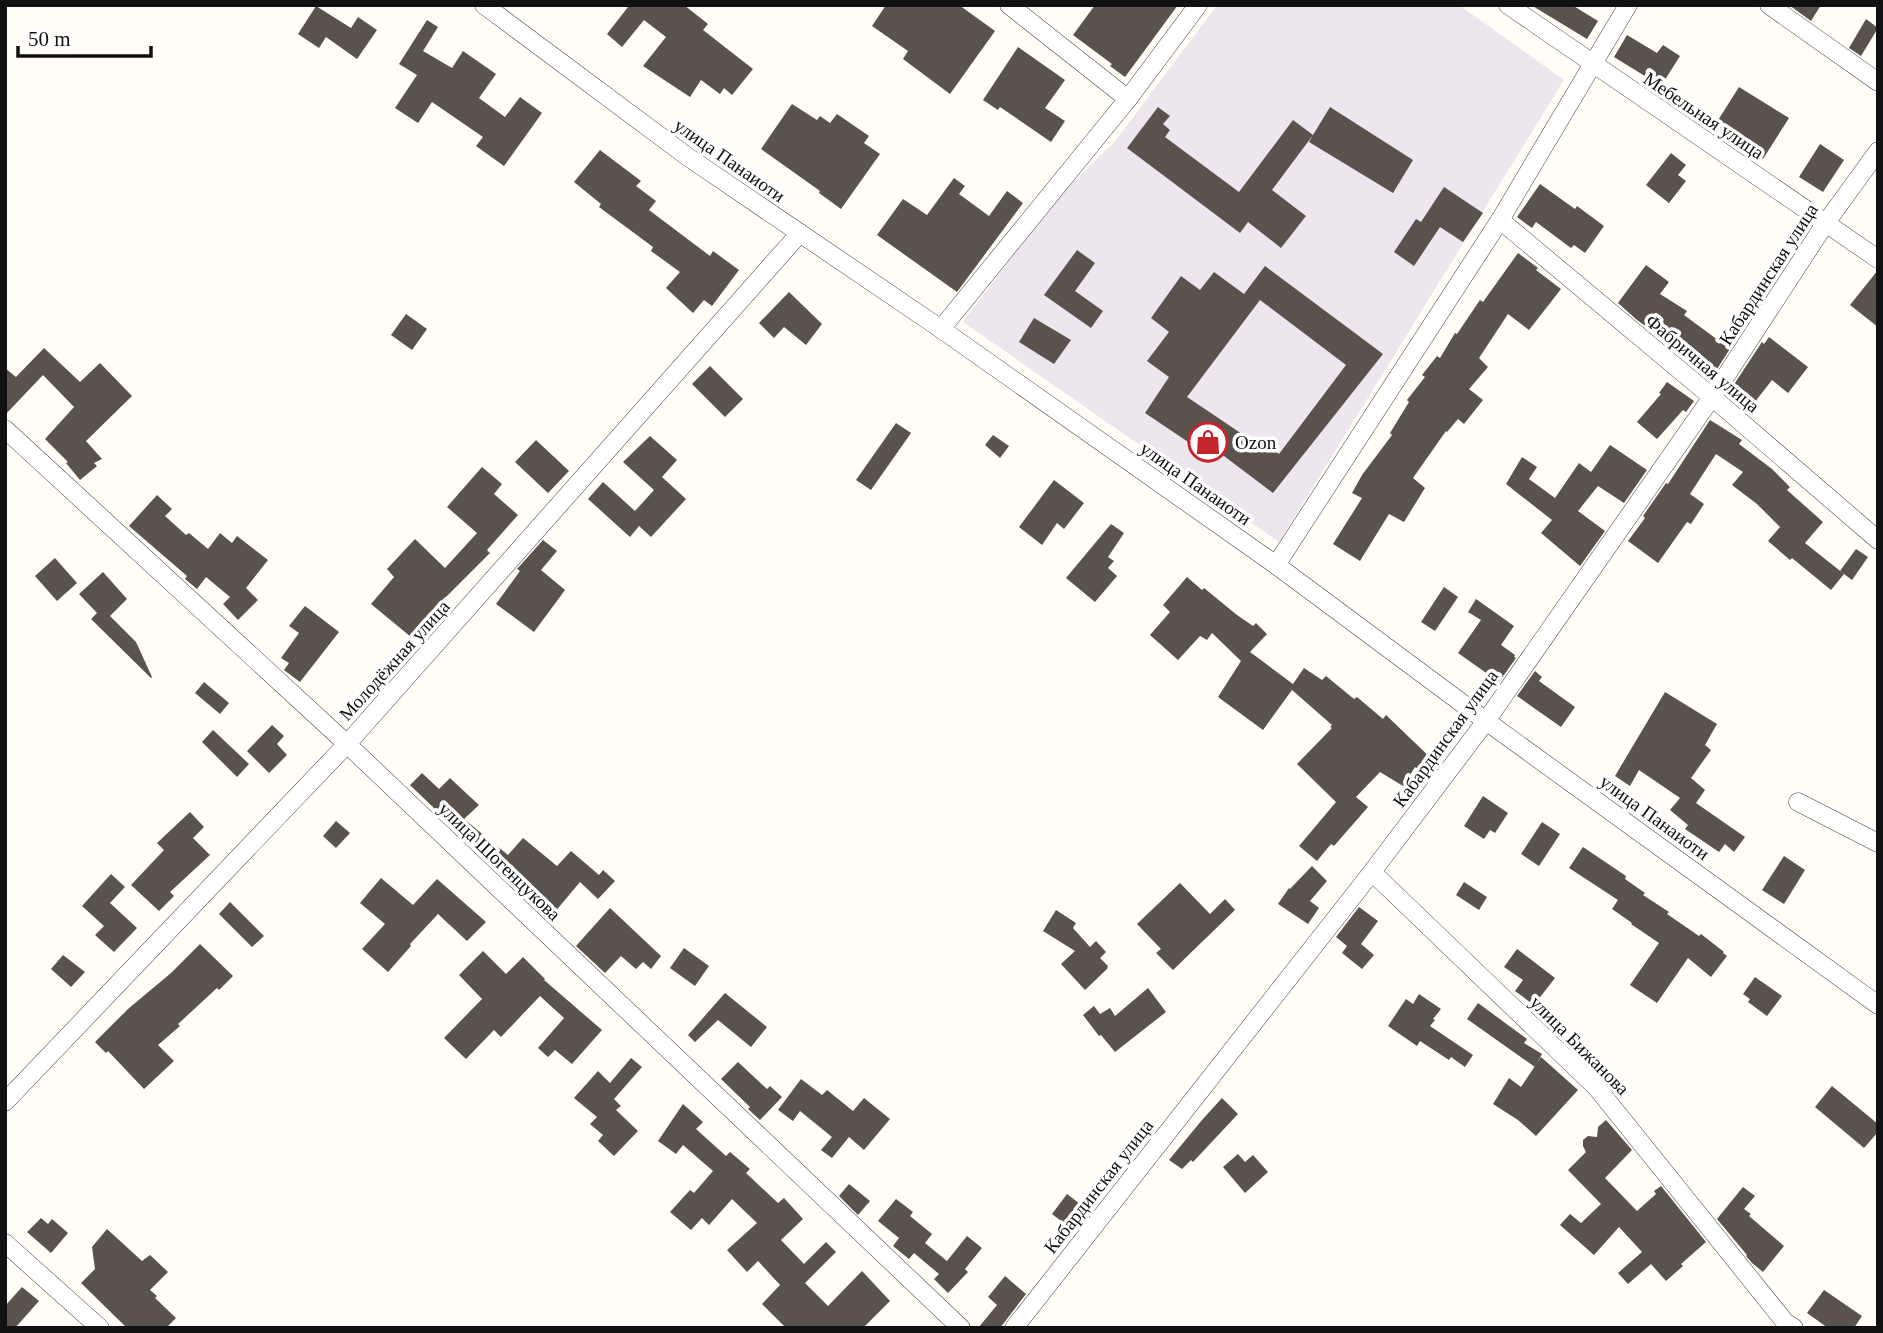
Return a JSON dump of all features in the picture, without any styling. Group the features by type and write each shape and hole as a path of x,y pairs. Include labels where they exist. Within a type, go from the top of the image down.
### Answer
{"street":[{"name":"улица Панаиоти","path":"484,5 688,157 941,329 1276,565 1878,1005"},
{"path":"1009,5 1128,99"},
{"path":"941,329 1128,99 1198,5"},
{"name":"Мебельная улица","path":"1508,5 1878,259"},
{"path":"1276,565 1500,220 1628,5"},
{"path":"1769,5 1878,82"},
{"name":"Кабардинская улица","path":"1014,1328 1372,872 1486,721 1712,397 1825,224 1878,151"},
{"name":"Фабричная улица","path":"1500,220 1878,540"},
{"name":"Молодёжная улица","path":"5,1102 347,744 800,233"},
{"name":"улица Шогенцукова","path":"5,429 347,744 961,1328"},
{"path":"1798,802 1878,843"},
{"name":"улица Бижанова","path":"1372,872 1597,1088 1785,1322 1794,1328"},
{"path":"5,1243 100,1328"}],"shaded area":[{"path":"1217,5 1459,5 1564,80 1279,542 963,322 1055,200 1116,140"}],"building":[{"path":"625,5 684,5 708,24 703,30 753,69 732,95 724,88 720,94 701,80 690,97 643,66 666,37 644,20 622,47 607,34 628,7"},
{"path":"886,5 959,5 995,31 950,94 903,59 908,51 872,26"},
{"path":"1095,5 1178,5 1125,77 1073,35"},
{"path":"1531,5 1572,5 1598,21 1587,39"},
{"path":"1789,5 1821,5 1811,21"},
{"path":"316,6 351,28 358,17 377,30 357,59 326,37 319,48 298,34"},
{"path":"1866,19 1878,28 1861,56 1849,48"},
{"path":"427,20 438,27 423,51 452,68 463,51 496,74 479,98 505,117 520,97 542,113 504,166 476,146 483,137 432,102 418,123 395,108 417,75 399,64"},
{"path":"1627,35 1657,53 1663,45 1680,56 1661,86 1614,57"},
{"path":"1018,47 1065,80 1045,108 1065,121 1051,142 1000,107 998,110 983,100"},
{"path":"1739,87 1789,118 1763,159 1742,145 1744,142 1715,125"},
{"path":"792,104 817,120 820,116 830,123 837,114 869,136 864,143 880,154 841,209 761,149"},
{"path":"1158,107 1170,116 1163,124 1170,130 1165,137 1239,192 1293,120 1313,135 1272,190 1306,216 1281,248 1248,222 1240,233 1127,148"},
{"path":"1330,107 1413,160 1393,193 1309,142"},
{"path":"1820,144 1844,160 1823,192 1799,177"},
{"path":"600,150 641,181 636,186 656,201 649,210 710,256 713,251 739,270 712,306 704,300 693,313 666,288 680,272 651,251 653,247 599,207 601,204 574,182"},
{"path":"1671,153 1686,165 1678,175 1686,181 1669,203 1646,185"},
{"path":"954,178 965,186 959,194 989,216 1007,191 1023,203 957,292 877,235 903,199 927,215"},
{"path":"1540,184 1604,226 1585,253 1574,245 1571,248 1536,222 1532,228 1517,217"},
{"path":"1444,187 1483,213 1463,242 1440,227 1414,266 1394,252 1416,219 1421,222"},
{"path":"1077,250 1095,263 1075,291 1103,311 1091,328 1044,295"},
{"path":"1518,253 1561,289 1529,330 1508,314 1479,358 1488,367 1469,389 1483,400 1464,424 1458,419 1446,431 1413,478 1425,488 1404,522 1389,514 1360,561 1333,544 1362,498 1352,493 1392,435 1390,433 1409,402 1407,400 1425,377 1422,375 1437,356 1440,358 1455,333 1457,334 1480,300 1483,302"},
{"path":"1646,265 1669,282 1660,294 1687,311 1684,315 1722,343 1734,324 1742,330 1710,380 1702,374 1705,368 1637,320 1618,303"},
{"path":"1265,266 1383,354 1273,493 1220,453 1215,460 1145,413 1169,377 1147,361 1169,332 1151,318 1181,276 1200,290 1214,272 1244,294","holes":["1260,300 1346,365 1279,454 1260,439 1257,444 1187,397"]},
{"path":"1878,270 1878,327 1850,305"},
{"path":"789,292 822,324 806,345 784,327 774,338 759,323"},
{"path":"406,314 427,329 412,350 391,335"},
{"path":"1034,318 1071,340 1054,364 1019,342"},
{"path":"1769,337 1808,367 1788,393 1772,380 1747,412 1727,395 1762,342 1764,344"},
{"path":"44,348 80,382 100,363 132,396 86,441 102,459 94,463 97,466 80,480 66,463 68,462 45,439 74,407 43,375 5,415 5,368 16,377"},
{"path":"710,366 743,399 725,417 692,384"},
{"path":"1667,382 1694,401 1657,439 1637,422 1661,394 1659,393"},
{"path":"1710,420 1742,440 1739,444 1772,469 1790,487 1787,490 1823,522 1805,543 1844,574 1831,590 1768,541 1780,527 1757,504 1732,485 1743,472 1716,454 1690,494 1704,504 1691,524 1687,522 1658,563 1628,541"},
{"path":"896,423 911,433 871,490 856,480"},
{"path":"993,435 1009,446 1000,458 985,445"},
{"path":"650,436 677,460 662,477 686,499 651,537 639,526 630,537 588,499 603,482 635,511 654,490 623,462"},
{"path":"536,440 569,471 548,493 515,462"},
{"path":"1610,445 1647,470 1624,503 1598,486 1578,511 1605,531 1580,566 1541,533 1552,520 1506,484 1522,457 1537,467 1529,479 1555,498 1579,463 1591,472"},
{"path":"482,467 502,484 494,494 518,515 487,550 490,553 445,597 411,637 371,604 394,577 387,569 415,539 445,568 477,533 447,507"},
{"path":"1054,480 1084,503 1064,529 1057,523 1042,545 1019,527"},
{"path":"157,495 172,509 165,516 186,535 189,533 208,549 220,533 232,543 237,536 268,560 246,588 258,600 238,620 223,604 230,597 206,577 197,589 185,579 187,576 129,526"},
{"path":"1111,524 1124,533 1108,557 1114,561 1108,568 1117,576 1095,602 1066,578"},
{"path":"543,540 557,551 541,570 565,590 534,632 496,604 520,571 517,569"},
{"path":"1856,549 1868,557 1852,580 1840,571"},
{"path":"55,558 77,583 57,601 35,576"},
{"path":"103,572 127,599 110,616 136,642 151,678 91,619 97,613 79,594"},
{"path":"1187,577 1253,626 1256,623 1267,634 1250,652 1293,684 1304,668 1322,680 1326,676 1383,719 1386,715 1436,763 1427,776 1415,767 1403,786 1380,772 1356,797 1368,807 1317,861 1299,846 1336,802 1297,764 1332,725 1292,690 1263,730 1218,697 1241,661 1212,633 1207,640 1200,636 1178,660 1150,635 1170,612 1163,605"},
{"path":"1444,587 1458,597 1435,631 1421,622"},
{"path":"1476,599 1514,626 1501,645 1516,658 1499,682 1458,653 1481,620 1468,612"},
{"path":"305,606 339,632 300,682 284,670 289,663 281,658 299,633 289,626"},
{"path":"1535,671 1542,677 1539,681 1575,707 1561,727 1517,696"},
{"path":"204,682 229,703 220,714 195,693"},
{"path":"1665,692 1717,724 1705,745 1711,750 1691,778 1705,790 1696,803 1745,837 1734,852 1725,844 1719,852 1685,829 1688,825 1670,810 1680,798 1639,770 1630,786 1615,776"},
{"path":"272,725 284,736 277,744 287,755 269,773 247,751"},
{"path":"213,730 249,764 237,777 202,742"},
{"path":"422,773 439,789 450,778 479,805 464,819 508,855 523,838 557,866 571,851 599,875 603,870 615,881 598,899 580,882 549,919 534,906 542,897 516,875 512,880 492,863 491,865 466,842 468,839 410,785"},
{"path":"1483,796 1508,813 1495,833 1490,830 1484,839 1464,826"},
{"path":"190,812 204,827 193,838 210,855 170,892 174,896 159,911 131,885 164,850 157,843"},
{"path":"336,821 350,833 336,848 323,836"},
{"path":"1542,822 1560,834 1539,866 1521,854"},
{"path":"1583,847 1626,876 1625,879 1669,912 1667,914 1699,936 1701,934 1724,952 1727,956 1711,977 1688,958 1657,1003 1630,985 1659,943 1612,909 1618,900 1569,868"},
{"path":"1784,856 1805,870 1784,904 1762,890"},
{"path":"1312,866 1327,881 1310,901 1319,908 1308,924 1278,904 1289,888"},
{"path":"111,874 125,887 110,903 137,928 114,952 95,935 104,926 82,906"},
{"path":"381,878 413,905 437,879 486,922 467,941 438,914 388,972 362,949 385,924 360,903"},
{"path":"1464,882 1487,897 1479,910 1456,895"},
{"path":"1180,883 1210,914 1225,899 1235,910 1173,970 1156,953 1161,949 1137,924"},
{"path":"230,902 264,936 252,947 219,914"},
{"path":"1359,907 1378,921 1361,944 1374,955 1362,969 1342,953 1347,946 1336,937"},
{"path":"610,908 661,956 651,969 643,962 636,969 621,956 605,973 576,946"},
{"path":"1056,910 1076,923 1073,928 1090,947 1096,941 1106,952 1100,958 1108,966 1107,969 1085,990 1061,964 1075,951 1043,931"},
{"path":"200,944 233,976 158,1045 174,1061 144,1089 108,1051 106,1053 95,1042"},
{"path":"684,948 709,966 695,986 670,968"},
{"path":"1517,949 1555,978 1534,1005 1515,991 1523,980 1504,967"},
{"path":"483,951 506,974 523,957 544,980 602,1030 572,1064 555,1050 548,1057 538,1048 564,1018 540,996 501,1037 494,1030 466,1059 444,1038 482,999 459,975"},
{"path":"63,955 85,972 71,987 51,969"},
{"path":"1755,977 1782,996 1767,1016 1748,1002 1750,999 1743,994"},
{"path":"1148,988 1166,1012 1115,1052 1083,1015 1094,1006 1100,1014 1110,1008 1115,1016"},
{"path":"725,993 767,1027 751,1047 718,1020 695,1042 688,1035"},
{"path":"1419,994 1441,1009 1430,1026 1473,1055 1465,1067 1420,1041 1417,1046 1388,1026 1406,999 1413,1004"},
{"path":"1478,1003 1527,1039 1524,1043 1542,1054 1535,1067 1467,1019"},
{"path":"1541,1057 1578,1090 1536,1136 1493,1104 1509,1078 1521,1087"},
{"path":"631,1058 642,1067 614,1099 621,1106 616,1110 638,1131 614,1156 598,1141 603,1135 590,1124 597,1117 574,1098 598,1071 610,1083"},
{"path":"738,1062 767,1089 770,1086 782,1097 760,1120 721,1079"},
{"path":"801,1079 822,1095 827,1090 853,1111 864,1098 890,1119 864,1150 849,1137 832,1158 821,1150 832,1137 800,1111 793,1121 778,1110"},
{"path":"1832,1086 1878,1124 1878,1132 1864,1148 1815,1107"},
{"path":"1222,1098 1238,1114 1193,1162 1191,1160 1182,1169 1169,1160 1202,1120"},
{"path":"683,1104 703,1122 696,1129 726,1156 730,1152 750,1169 746,1173 778,1203 784,1198 803,1219 781,1240 804,1264 826,1242 836,1252 805,1283 828,1306 862,1271 890,1301 863,1328 786,1328 762,1304 780,1285 758,1261 747,1272 727,1250 757,1223 732,1199 709,1225 702,1218 691,1230 670,1212 690,1190 694,1193 713,1171 683,1145 676,1154 658,1141"},
{"path":"1606,1120 1632,1150 1605,1178 1637,1211 1661,1186 1706,1242 1666,1281 1651,1264 1628,1284 1618,1273 1642,1252 1619,1227 1594,1255 1560,1225 1570,1214 1581,1223 1601,1204 1568,1170 1586,1152 1583,1140 1588,1136 1597,1137 1598,1127"},
{"path":"1238,1154 1245,1162 1253,1155 1268,1172 1245,1193 1223,1167"},
{"path":"849,1184 870,1201 858,1215 839,1196"},
{"path":"1743,1187 1755,1196 1744,1209 1784,1246 1763,1272 1752,1263 1717,1219"},
{"path":"1067,1194 1089,1211 1074,1231 1052,1214"},
{"path":"896,1199 913,1212 910,1216 932,1234 925,1243 947,1261 967,1236 982,1248 965,1269 968,1272 948,1293 934,1279 939,1274 914,1253 909,1259 893,1246 899,1238 878,1221"},
{"path":"41,1218 48,1224 52,1219 68,1233 51,1253 27,1232"},
{"path":"107,1229 142,1261 150,1255 168,1272 150,1290 176,1318 166,1328 127,1328 81,1283 95,1269 92,1247"},
{"path":"1005,1276 1026,1294 1000,1328 978,1328 997,1305 988,1297"},
{"path":"22,1287 39,1301 15,1328 5,1328 5,1306"},
{"path":"1824,1290 1862,1316 1854,1328 1828,1328 1807,1313"}],"place":[{"name":"Ozon","path":"1208,442"}]}
